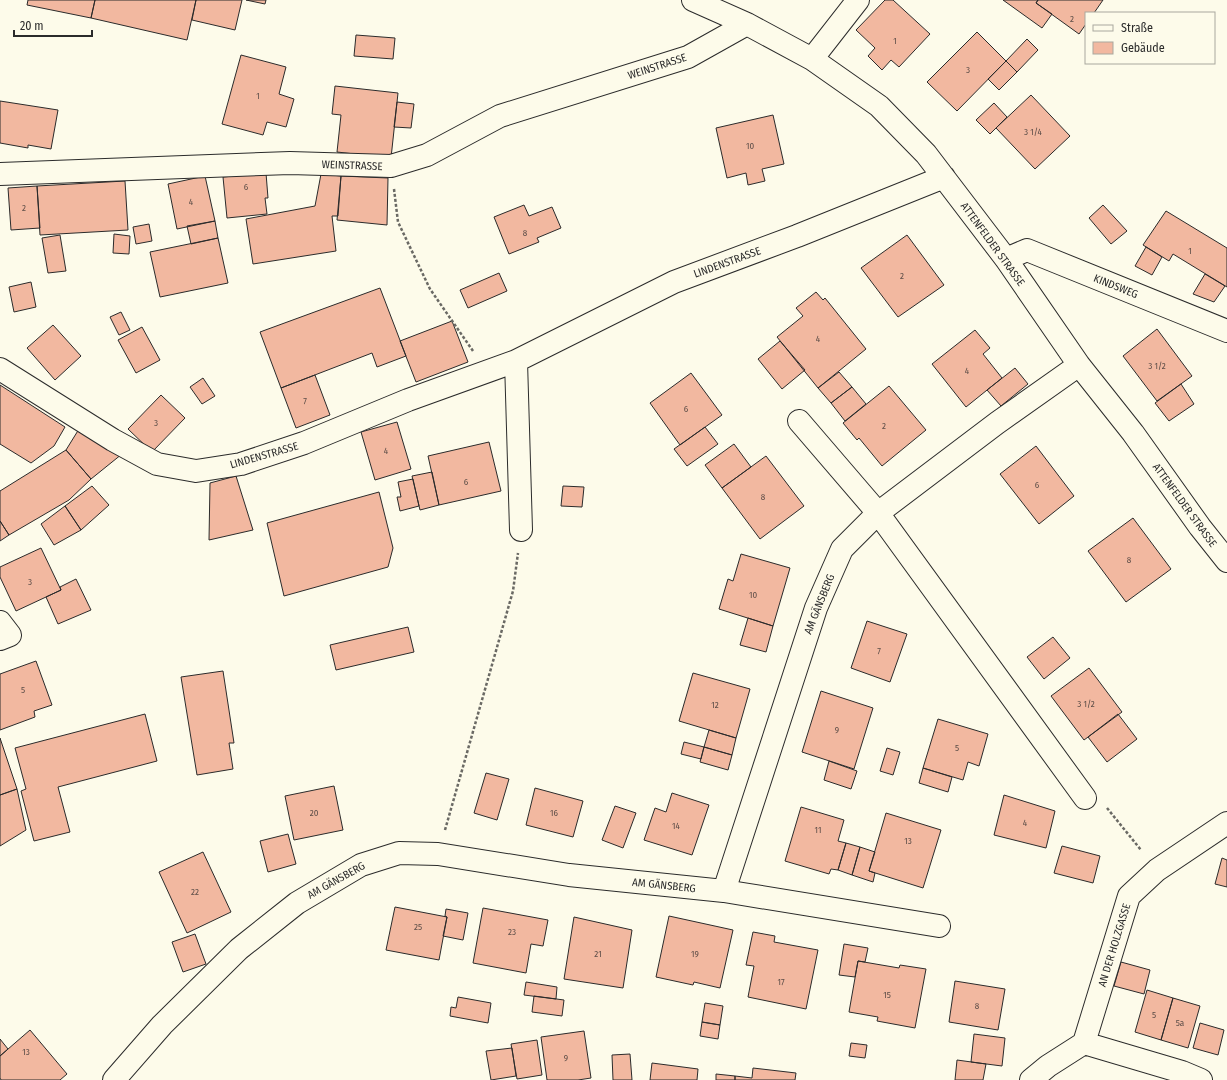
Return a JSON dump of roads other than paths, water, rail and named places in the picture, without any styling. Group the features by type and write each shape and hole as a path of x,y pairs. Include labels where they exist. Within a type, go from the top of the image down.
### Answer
{"street":[{"name":"ATTENFELDER STRASSE","path":"693,0 747,24 812,59 879,106 926,154 1006,259 1079,365 1133,433 1200,527 1227,561"},
{"path":"812,59 858,0"},
{"name":"WEINSTRASSE","path":"0,174 290,163 392,166 427,155 500,116 688,57 747,24"},
{"name":"LINDENSTRASSE","path":"0,369 113,440 157,464 196,471 241,464 304,443 408,400 516,361 674,282 797,236 944,177"},
{"name":"KINDSWEG","path":"1006,259 1027,250 1227,331"},
{"path":"516,361 521,530"},
{"name":"AM GÄNSBERG","path":"724,891 816,608 842,549 878,513 997,423 1079,365"},
{"path":"799,421 878,513 1085,798"},
{"path":"0,622 10,635 0,639"},
{"name":"AN DER HOLZGASSE","path":"1084,1043 1129,896 1157,870 1227,823"},
{"name":"AM GÄNSBERG","path":"114,1080 162,1025 239,949 297,903 361,865 399,853 438,854 569,875 724,891 939,926"},
{"path":"1031,1080 1048,1066 1084,1043 1182,1072 1201,1080"}]}
